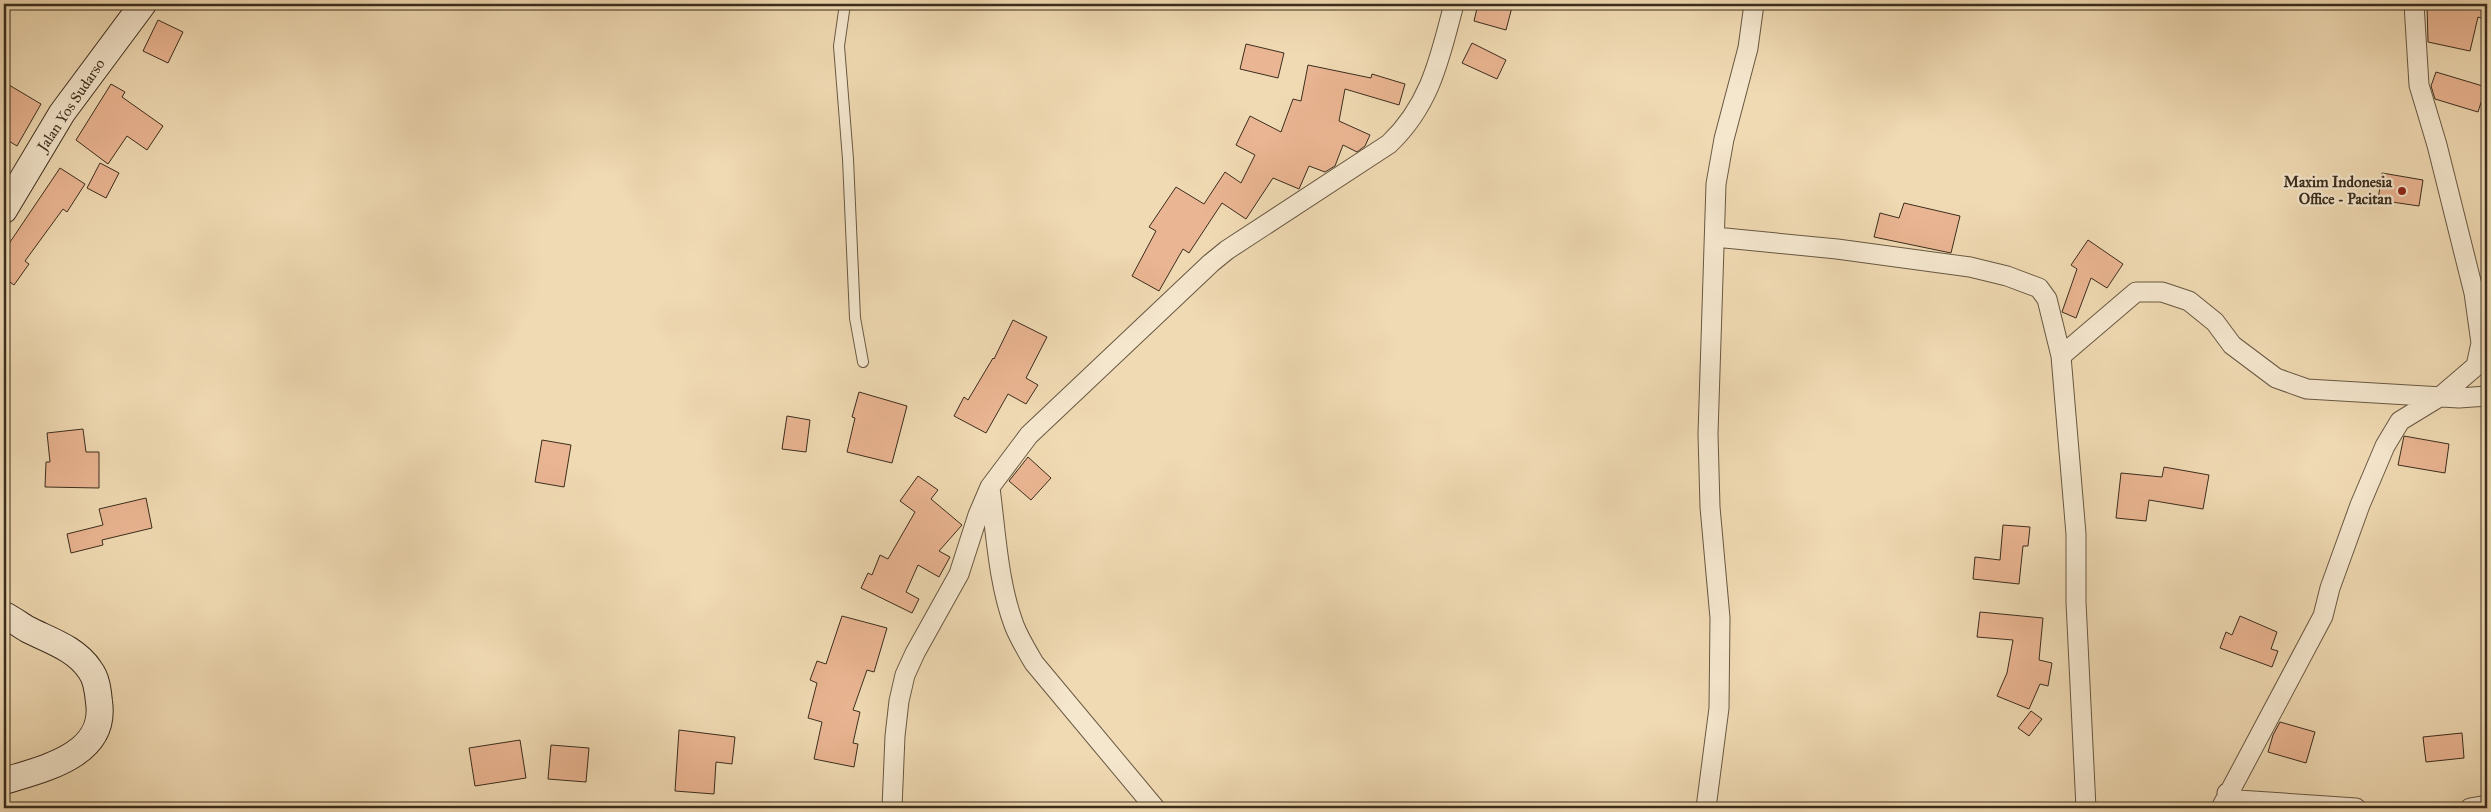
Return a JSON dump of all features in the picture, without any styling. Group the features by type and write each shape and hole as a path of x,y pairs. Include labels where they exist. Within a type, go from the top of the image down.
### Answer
{"main road":[{"name":"Jalan Yos Sudarso","path":"4,210 62,113 143,4"},
{"path":"4,615 72,652 90,670 97,686 100,708 94,737 80,750 37,771 4,781"}],"street":[{"path":"892,808 895,736 899,701 905,675 915,653 959,574 978,515 990,486 1029,435 1211,263 1227,250 1389,144 1406,127 1433,80 1454,4"},
{"path":"1706,808 1719,708 1720,618 1710,508 1708,434 1716,237 1716,184 1724,139 1748,48 1754,4"},
{"path":"2224,801 2323,616 2330,588 2360,504 2385,446 2400,421 2440,396 2476,366 2481,343 2474,293 2437,145 2419,85 2414,4"},
{"path":"1716,237 1837,249 1970,267 2039,288 2047,299 2061,356 2076,534 2076,602 2086,808"},
{"path":"2061,356 2136,292 2162,292 2189,301 2214,322 2232,345 2276,378 2307,388 2359,394 2459,398 2487,396"},
{"path":"990,486 1005,595 1014,625 1024,646 1034,663 1155,808"},
{"path":"2224,801 2238,800 2356,808"},
{"path":"2470,808 2487,805"}],"lane":[{"path":"845,4 839,46 848,159 854,318 863,362"}],"building":[{"path":"1478,4 1499,4 1512,7 1506,30 1474,21"},
{"path":"2427,4 2487,4 2487,20 2478,17 2470,51 2428,42"},
{"path":"158,20 183,32 168,63 143,51"},
{"path":"1472,43 1506,60 1497,79 1462,63"},
{"path":"1246,44 1284,53 1278,78 1240,69"},
{"path":"1308,65 1371,78 1372,74 1405,84 1399,105 1345,89 1339,121 1370,135 1365,146 1357,152 1343,145 1335,166 1325,172 1309,166 1299,189 1273,178 1246,219 1222,203 1189,253 1183,249 1159,291 1132,276 1156,231 1149,227 1176,187 1204,204 1225,172 1241,183 1255,155 1236,145 1250,116 1281,132 1293,99 1301,101"},
{"path":"2436,72 2486,87 2478,112 2435,99 2431,86"},
{"path":"111,84 125,92 122,97 163,126 147,150 127,136 108,164 76,140"},
{"path":"9,85 41,104 17,146 4,138 4,94"},
{"path":"100,163 119,173 106,198 87,188"},
{"path":"60,168 85,184 67,212 63,209 25,261 29,264 14,285 4,278 4,251"},
{"path":"2382,173 2423,180 2419,206 2378,200"},
{"path":"1904,203 1960,216 1951,253 1874,237 1880,213 1899,218"},
{"path":"2088,240 2123,264 2107,288 2091,278 2076,318 2062,312 2077,269 2071,265"},
{"path":"1013,320 1047,337 1026,378 1038,385 1026,404 1008,394 986,433 954,416 964,397 968,400 994,359"},
{"path":"859,392 907,406 892,463 847,452 855,418 852,417"},
{"path":"787,416 810,420 806,452 782,449"},
{"path":"83,429 86,452 99,452 99,488 45,487 46,462 50,462 47,433"},
{"path":"2404,436 2449,444 2445,473 2398,465"},
{"path":"542,440 571,445 564,487 535,482"},
{"path":"1028,457 1051,478 1031,500 1009,481"},
{"path":"2164,467 2209,475 2203,509 2149,500 2146,521 2116,518 2121,473 2162,477"},
{"path":"918,476 938,490 931,499 962,525 939,551 950,557 939,577 918,565 906,592 919,599 912,613 861,588 868,573 872,575 880,555 888,559 915,512 900,501"},
{"path":"146,498 152,528 102,540 103,545 71,553 67,534 103,525 99,509"},
{"path":"2003,525 2030,527 2028,546 2023,546 2019,584 1973,579 1975,557 2000,560"},
{"path":"1980,612 2043,618 2039,660 2052,663 2048,686 2040,684 2029,709 1997,696 2007,673 2013,640 1977,637"},
{"path":"842,616 887,628 874,672 867,670 853,710 860,712 853,743 858,744 854,767 814,759 822,722 808,718 817,683 810,680 817,661 826,664"},
{"path":"2240,616 2277,632 2271,649 2278,651 2272,667 2220,648 2226,632 2232,635"},
{"path":"2031,711 2042,719 2029,736 2018,728"},
{"path":"2280,722 2315,732 2306,763 2268,752 2273,735"},
{"path":"679,730 735,737 732,764 716,762 714,794 675,791"},
{"path":"2462,733 2464,758 2426,762 2423,737"},
{"path":"520,740 526,778 475,786 469,748"},
{"path":"551,745 589,748 586,782 548,779"}],"place":[{"name":"Maxim Indonesia Office - Pacitan","path":"2402,191"}]}
